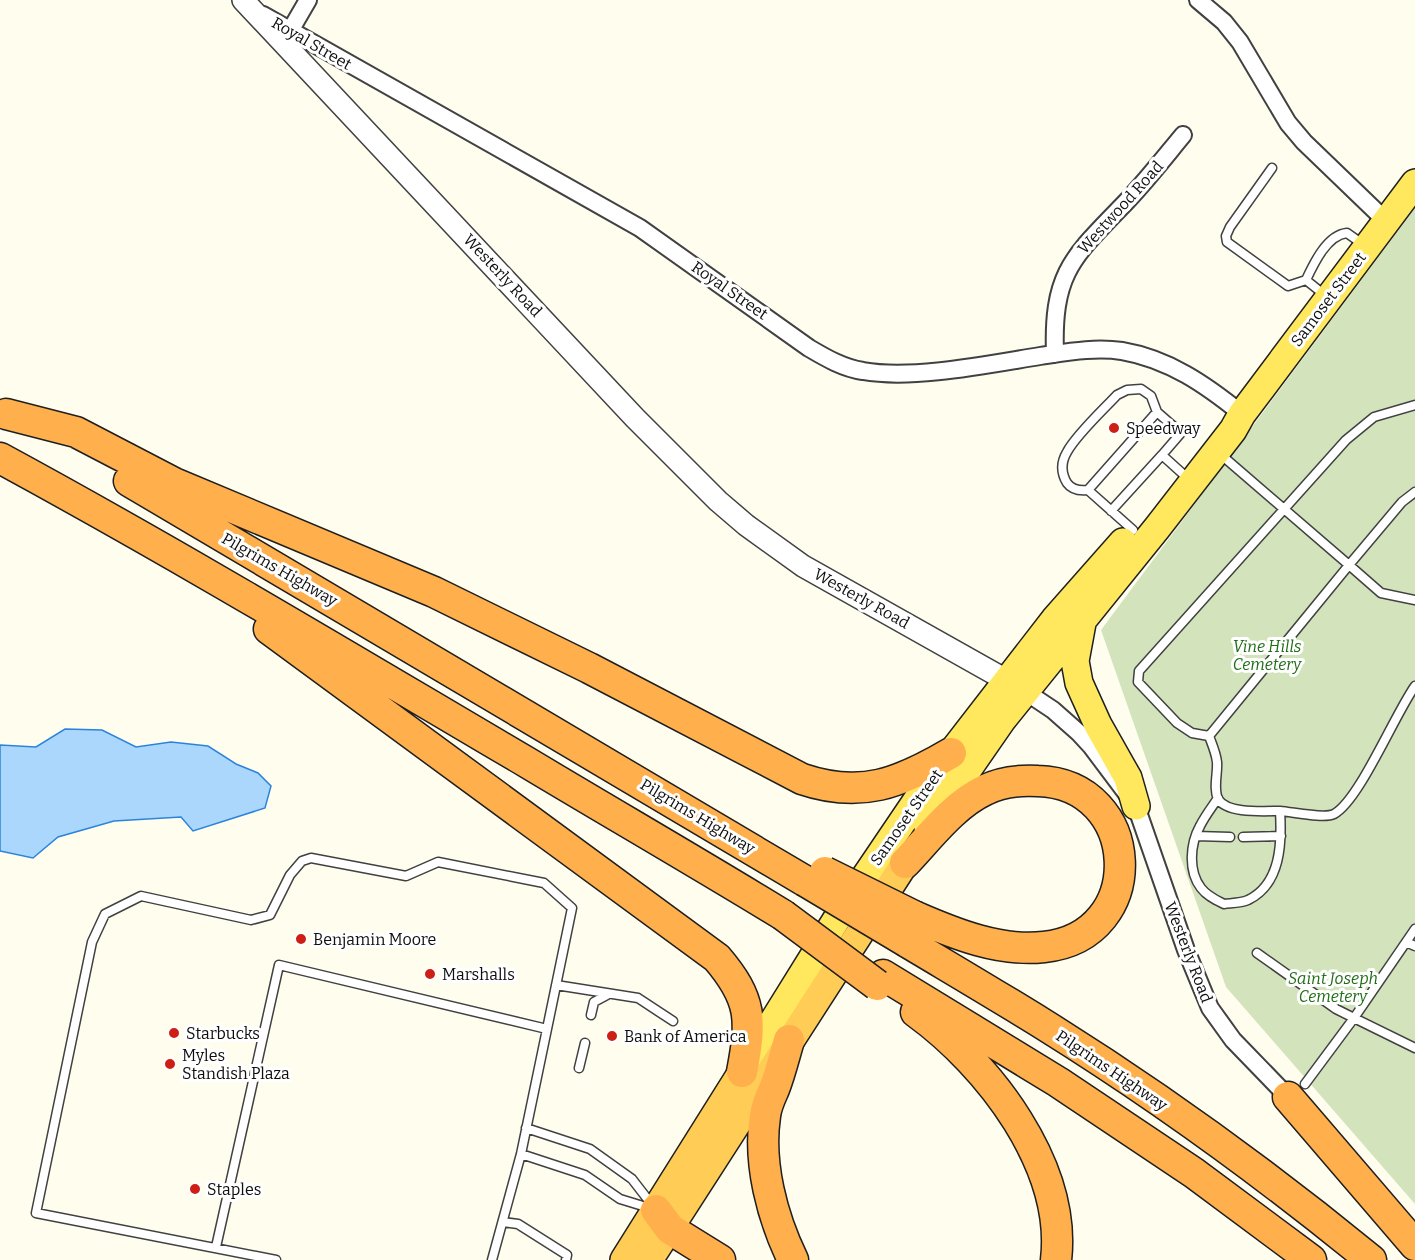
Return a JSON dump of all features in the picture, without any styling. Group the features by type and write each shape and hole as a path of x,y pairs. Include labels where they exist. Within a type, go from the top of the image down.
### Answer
{"highway":[{"path":"3,412 76,432 174,483 434,592 579,663 802,779 839,789 872,788 911,775 951,753"},
{"name":"Pilgrims Highway","path":"3,412 126,479 706,821 765,838 811,874 911,930 1044,1025 1182,1116 1312,1212 1371,1260"},
{"path":"0,458 140,535 646,832 783,915 880,980 1058,1082 1194,1173 1311,1260"},
{"path":"140,535 717,958 740,989 747,1008 748,1037 741,1072"},
{"path":"905,863 961,804 986,789 1027,780 1047,781 1077,790 1105,815 1119,844 1121,872 1112,901 1094,926 1073,940 1043,947 1009,946 911,930"},
{"name":"Samoset Street","path":"624,1260 663,1219 789,1040 905,863"},
{"path":"880,980 961,1051 1004,1101 1025,1133 1042,1168 1054,1209 1058,1242 1056,1260"},
{"path":"789,1040 768,1102 764,1133 765,1157 772,1201 793,1260"},
{"name":"Samoset Street","path":"649,1260 663,1219 741,1072"},
{"path":"1296,1090 1415,1245"},
{"path":"663,1219 720,1260"}],"main road":[{"name":"Samoset Street","path":"741,1072 838,917 910,808 951,753 1082,620 1233,430 1242,414 1415,183"},
{"name":"Samoset Street","path":"905,863 964,771 1002,720 1017,686 1055,619 1227,425 1242,414"},
{"path":"1082,620 1076,661 1079,683 1098,725 1128,778 1136,806"}],"street":[{"path":"290,31 308,0"},
{"path":"1198,0 1224,22 1240,42 1288,123 1304,142 1386,221"},
{"name":"Royal Street","path":"247,4 290,31 640,228 809,348 837,363 863,371 911,372 951,369 1080,350 1121,351 1154,359 1188,375 1242,414"},
{"name":"Westerly Road","path":"247,4 647,430 718,501 746,525 803,566 1017,686 1053,710 1079,733 1136,806 1186,950 1210,1008 1232,1038 1296,1090 1415,1227"},
{"name":"Westwood Road","path":"1055,354 1054,320 1058,298 1072,262 1094,233 1127,201 1183,135"}],"lane":[{"path":"1272,168 1230,227 1226,236 1227,242 1288,286 1306,280 1313,264 1333,238 1341,233 1347,233 1367,247"},
{"path":"1306,280 1329,298"},
{"path":"1111,511 1141,471 1180,433 1157,412 1151,396 1141,389 1127,390 1117,395 1068,450 1062,468 1065,478 1070,487 1079,491 1088,490 1134,442 1157,412"},
{"path":"1209,736 1192,733 1177,723 1138,682 1139,672 1361,426 1374,417 1415,405"},
{"path":"1216,451 1382,593 1415,600"},
{"path":"1159,453 1184,474"},
{"path":"1088,490 1133,530"},
{"path":"1209,736 1348,565 1402,502 1415,492"},
{"path":"1209,736 1217,761 1218,798 1225,804 1240,810 1297,812 1319,816 1334,814 1355,792 1402,704 1415,686"},
{"path":"1218,798 1199,827 1192,863 1202,890 1224,904 1247,901 1267,884 1276,868 1281,836 1280,811"},
{"path":"1196,836 1230,837"},
{"path":"1243,837 1281,836"},
{"path":"276,1260 36,1212 92,942 105,914 141,896 251,920 270,915 290,875 302,861 311,858 406,876 438,862 544,883 572,908 521,1154 492,1260"},
{"path":"1296,1090 1411,944 1415,929"},
{"path":"1257,953 1336,1009 1415,1048"},
{"path":"216,1247 279,965 547,1029"},
{"path":"556,985 638,998 673,1021"},
{"path":"591,1015 594,1002 600,997 611,994"},
{"path":"579,1068 585,1043"},
{"path":"526,1128 590,1149 632,1179 663,1219"},
{"path":"521,1154 585,1175 620,1199 663,1219"},
{"path":"503,1222 518,1224 567,1255 566,1260"}],"green space":[{"name":"Vine Hills Cemetery","path":"1415,208 1415,1204 1226,987 1101,630"}],"water":[{"path":"65,729 102,730 136,747 171,742 208,746 236,764 258,773 271,786 265,808 193,831 181,817 114,821 58,837 33,858 0,851 0,745 36,747"}],"place":[{"name":"Speedway","path":"1114,428"},
{"name":"Benjamin Moore","path":"301,939"},
{"name":"Marshalls","path":"430,974"},
{"name":"Starbucks","path":"174,1033"},
{"name":"Bank of America","path":"612,1036"},
{"name":"Myles Standish Plaza","path":"170,1064"},
{"name":"Staples","path":"195,1189"}],"park label":[{"name":"Saint Joseph Cemetery","path":"1333,987"}]}
